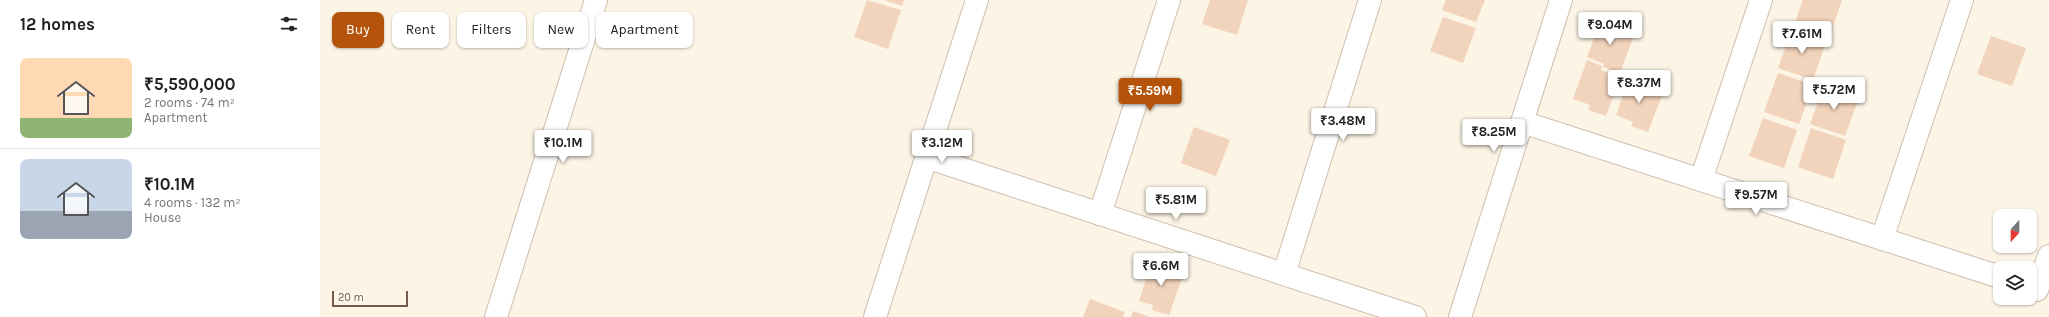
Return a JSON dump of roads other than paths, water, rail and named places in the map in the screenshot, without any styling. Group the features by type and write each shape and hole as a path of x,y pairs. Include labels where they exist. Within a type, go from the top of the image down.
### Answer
{"street":[{"path":"496,317 596,0"},
{"path":"875,317 977,0"},
{"path":"1100,214 1168,0"},
{"path":"1284,274 1370,0"},
{"path":"1460,317 1561,0"},
{"path":"1701,180 1762,0"},
{"path":"1882,239 1962,0"},
{"path":"1522,122 1993,276"},
{"path":"926,157 1415,317"},
{"path":"2037,290 2049,256"}]}
